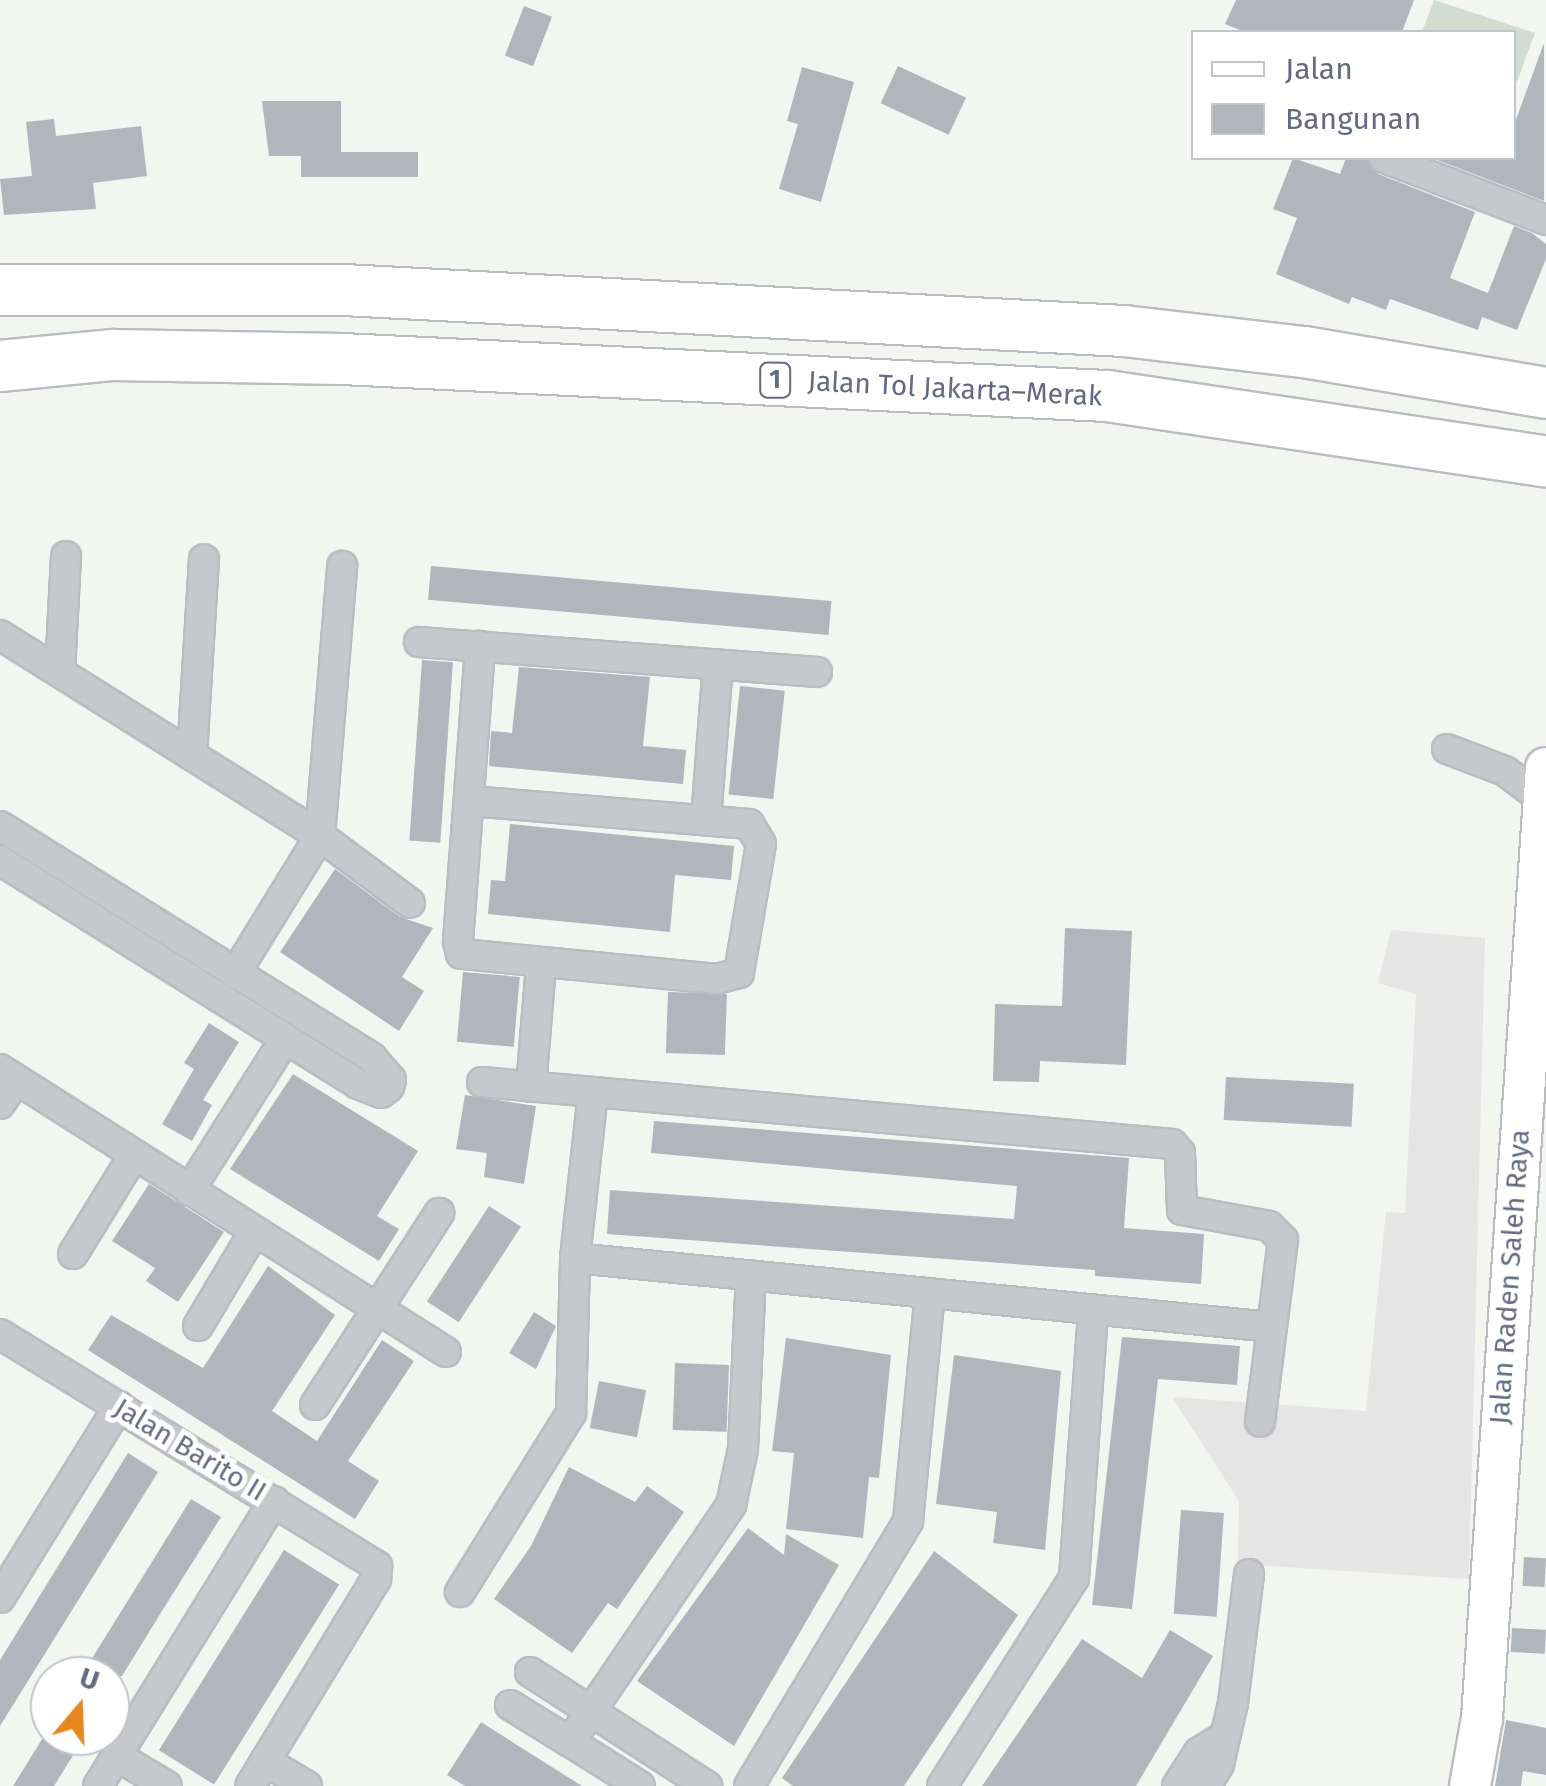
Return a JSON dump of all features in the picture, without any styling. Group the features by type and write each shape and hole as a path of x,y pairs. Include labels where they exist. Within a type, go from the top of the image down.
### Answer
{"highway":[{"path":"0,290 344,290 1124,331 1304,352 1546,393"},
{"name":"Jalan Tol Jakarta–Merak","path":"0,366 113,356 342,359 1107,396 1546,462"}],"main road":[{"name":"Jalan Raden Saleh Raya","path":"1470,1786 1482,1718 1545,789"}],"street":[{"path":"1389,160 1546,220"},
{"path":"60,671 66,556"},
{"path":"192,755 204,559"},
{"path":"235,974 320,836 342,566"},
{"path":"0,635 320,836 410,903"},
{"path":"420,642 817,672"},
{"path":"470,801 749,824 760,837 739,973 717,980 461,954 470,801 480,646"},
{"path":"706,819 718,664"},
{"path":"1447,749 1545,789"},
{"path":"0,826 372,1058 392,1080 390,1088 373,1092 0,860"},
{"path":"39,885 53,860"},
{"path":"531,1087 542,965"},
{"path":"189,1190 285,1040"},
{"path":"0,1104 8,1075 446,1352"},
{"path":"482,1082 1166,1141 1180,1153 1182,1210 1280,1234 1260,1422"},
{"path":"460,1592 571,1413 576,1258 593,1092"},
{"path":"72,1254 134,1155"},
{"path":"315,1404 440,1213"},
{"path":"198,1326 254,1232"},
{"path":"576,1258 1272,1327"},
{"path":"570,1742 731,1504 743,1449 751,1276"},
{"path":"749,1786 908,1521 930,1293"},
{"path":"942,1786 1074,1578 1093,1310"},
{"name":"Jalan Barito II","path":"0,1334 378,1569 265,1761"},
{"path":"0,1598 118,1406"},
{"path":"130,1735 274,1501"},
{"path":"1206,1786 1219,1764 1249,1574"},
{"path":"530,1672 707,1786"},
{"path":"510,1705 640,1786"},
{"path":"1178,1786 1199,1752 1222,1738"},
{"path":"98,1786 117,1756 167,1786"},
{"path":"250,1786 265,1761 307,1786"}],"shaded area":[{"path":"1434,0 1535,33 1516,84 1516,30 1423,30"},
{"path":"1391,930 1485,938 1469,1579 1238,1564 1239,1501 1172,1397 1366,1411 1386,1212 1405,1213 1416,994 1378,983"}],"building":[{"path":"1236,0 1414,0 1403,30 1240,30 1225,24"},
{"path":"524,6 552,17 533,66 505,55"},
{"path":"1544,43 1544,201 1437,160 1516,160 1516,120"},
{"path":"898,66 966,98 949,135 881,103"},
{"path":"802,67 854,82 821,202 779,189 798,124 787,121"},
{"path":"262,101 341,101 341,152 418,152 418,177 301,177 301,156 269,156"},
{"path":"54,119 56,136 141,126 147,176 93,183 96,209 4,215 0,179 32,176 26,122"},
{"path":"1292,160 1340,174 1345,160 1368,160 1378,174 1475,212 1450,278 1488,293 1514,226 1546,244 1546,259 1517,330 1482,317 1478,330 1390,299 1386,310 1352,297 1349,304 1276,274 1297,218 1273,209"},
{"path":"431,566 831,601 829,635 428,600"},
{"path":"422,660 453,662 440,843 409,841"},
{"path":"519,667 650,677 643,746 686,750 683,784 489,766 491,731 512,733"},
{"path":"740,686 785,691 773,799 729,794"},
{"path":"510,824 734,846 731,880 675,875 670,932 488,914 491,880 505,881"},
{"path":"335,869 400,917 433,928 402,977 424,991 399,1031 280,952"},
{"path":"1065,928 1132,931 1126,1065 1040,1061 1039,1082 993,1081 995,1004 1062,1006"},
{"path":"463,972 520,977 514,1047 457,1042"},
{"path":"668,992 727,994 725,1055 666,1053"},
{"path":"209,1023 239,1042 203,1100 212,1105 192,1141 162,1124 194,1069 184,1063"},
{"path":"293,1074 418,1151 377,1216 399,1229 379,1261 230,1169"},
{"path":"1226,1077 1354,1084 1352,1127 1224,1120"},
{"path":"465,1095 536,1106 524,1184 484,1177 487,1153 456,1149"},
{"path":"654,1121 1129,1158 1124,1228 1204,1234 1201,1284 1095,1276 1095,1270 607,1234 610,1190 1014,1219 1017,1186 651,1153"},
{"path":"149,1184 224,1232 178,1302 146,1281 155,1268 112,1241"},
{"path":"489,1206 521,1227 459,1322 427,1302"},
{"path":"268,1266 335,1315 272,1411 317,1441 382,1340 414,1361 348,1461 379,1481 355,1519 88,1350 111,1315 203,1368"},
{"path":"534,1312 556,1326 536,1369 509,1353"},
{"path":"1122,1337 1240,1346 1237,1385 1158,1379 1132,1609 1092,1605"},
{"path":"786,1338 891,1355 879,1478 869,1477 863,1538 786,1529 794,1453 772,1451"},
{"path":"954,1355 1061,1371 1045,1550 993,1543 997,1512 936,1504"},
{"path":"675,1363 729,1365 727,1432 673,1430"},
{"path":"599,1381 646,1390 637,1437 590,1428"},
{"path":"128,1453 158,1472 44,1656 30,1656 30,1678 0,1726 0,1660"},
{"path":"569,1467 635,1502 647,1486 684,1512 617,1609 608,1603 572,1653 494,1599 531,1546"},
{"path":"191,1499 221,1517 130,1663 130,1656 93,1656"},
{"path":"1181,1510 1224,1513 1217,1617 1174,1614"},
{"path":"748,1528 784,1555 786,1534 839,1565 734,1746 637,1681"},
{"path":"284,1550 339,1584 214,1785 159,1750"},
{"path":"934,1551 1018,1615 904,1786 793,1786 782,1778"},
{"path":"1524,1557 1546,1558 1544,1587 1522,1586"},
{"path":"1512,1628 1546,1630 1545,1654 1511,1652"},
{"path":"1170,1630 1213,1656 1136,1786 982,1786 1082,1639 1142,1678"},
{"path":"1506,1720 1546,1728 1546,1775 1523,1771 1521,1786 1495,1786"},
{"path":"481,1722 582,1786 465,1786 447,1775"},
{"path":"32,1756 73,1756 54,1786 13,1786"}]}
